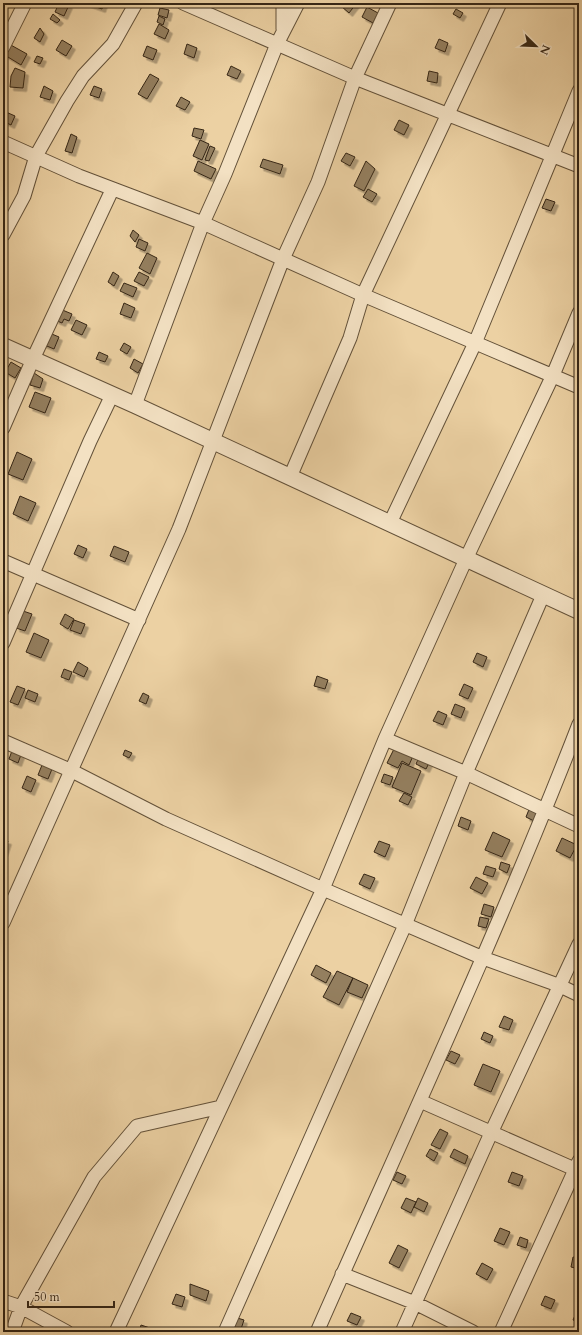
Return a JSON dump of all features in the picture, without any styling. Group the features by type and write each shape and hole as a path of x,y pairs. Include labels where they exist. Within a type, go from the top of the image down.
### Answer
{"street":[{"path":"3,47 25,3"},
{"path":"3,235 24,196 36,156 83,76 113,44 136,3"},
{"path":"183,3 280,39 354,78 579,166"},
{"path":"280,39 283,3"},
{"path":"135,405 203,223 225,174 280,39 298,3"},
{"path":"3,924 7,906 72,771 178,529 283,259 318,182 354,78 390,3"},
{"path":"290,477 350,338 363,295 500,3"},
{"path":"390,524 475,342 579,91"},
{"path":"3,142 112,190 203,223 363,295 579,387"},
{"path":"3,428 33,359 112,190"},
{"path":"116,1332 323,890 385,739 466,559 553,376 579,313"},
{"path":"3,346 135,405 579,611"},
{"path":"3,643 90,441 112,395"},
{"path":"3,561 139,620"},
{"path":"225,1332 405,925 466,773 543,595"},
{"path":"317,1332 483,958 546,810 579,724"},
{"path":"385,739 466,773 579,826"},
{"path":"3,741 72,771 166,819 323,890 483,958 558,985 579,995"},
{"path":"402,1332 558,985 579,944"},
{"path":"420,1102 491,1133 578,1167 500,1332"},
{"path":"12,1332 21,1307 94,1177 137,1126 221,1108"},
{"path":"342,1274 415,1303 473,1332"},
{"path":"3,1301 21,1307 67,1332"}],"building":[{"path":"59,3 69,5 64,16 55,12"},
{"path":"85,3 104,3 102,9"},
{"path":"343,3 356,4 349,13 341,6"},
{"path":"367,7 378,13 373,23 362,17"},
{"path":"160,8 169,10 167,18 158,15"},
{"path":"456,9 463,13 460,18 453,14"},
{"path":"53,14 60,20 57,23 50,19"},
{"path":"159,16 165,19 163,25 157,22"},
{"path":"159,24 169,30 165,39 154,34"},
{"path":"40,28 44,34 40,42 34,38"},
{"path":"439,39 448,43 445,52 435,48"},
{"path":"62,40 72,46 66,56 56,50"},
{"path":"9,44 27,54 21,65 3,54"},
{"path":"187,44 197,48 194,58 184,54"},
{"path":"147,46 157,50 153,60 143,56"},
{"path":"37,56 43,58 40,64 34,62"},
{"path":"231,66 241,71 237,79 227,75"},
{"path":"15,68 25,72 23,88 10,87 11,76"},
{"path":"429,71 438,73 437,83 427,81"},
{"path":"150,74 159,79 147,99 138,94"},
{"path":"44,86 53,91 50,100 40,97"},
{"path":"94,86 102,89 99,98 90,95"},
{"path":"181,97 190,102 185,110 176,106"},
{"path":"6,112 15,116 11,125 3,121"},
{"path":"399,120 409,125 404,135 394,130"},
{"path":"194,128 204,130 201,139 192,136"},
{"path":"71,134 77,137 72,153 65,151"},
{"path":"200,140 209,144 202,160 193,156"},
{"path":"210,146 215,148 209,161 205,160"},
{"path":"346,153 355,157 350,166 341,161"},
{"path":"263,159 283,165 280,174 260,167"},
{"path":"198,161 216,169 211,179 194,171"},
{"path":"366,161 375,169 364,191 354,186"},
{"path":"368,189 377,194 372,202 363,197"},
{"path":"546,199 555,202 551,211 542,208"},
{"path":"133,230 139,235 135,242 130,236"},
{"path":"139,239 148,243 145,251 136,247"},
{"path":"147,253 157,258 150,274 139,268"},
{"path":"113,272 119,276 114,286 108,282"},
{"path":"139,272 149,277 144,286 134,281"},
{"path":"124,283 137,288 133,297 120,291"},
{"path":"124,303 135,308 131,318 120,314"},
{"path":"60,309 72,314 69,321 64,319 62,323 55,320"},
{"path":"76,320 87,325 82,335 71,330"},
{"path":"47,332 59,337 54,349 42,344"},
{"path":"124,343 131,347 127,354 120,350"},
{"path":"99,352 108,356 105,362 96,359"},
{"path":"134,359 143,364 138,373 130,368"},
{"path":"11,362 21,368 15,378 5,372"},
{"path":"34,373 43,379 40,388 30,385"},
{"path":"35,392 51,398 45,413 29,407"},
{"path":"17,452 32,459 23,480 8,474"},
{"path":"20,496 36,503 28,521 13,514"},
{"path":"78,545 87,549 83,558 74,554"},
{"path":"114,546 129,552 125,562 110,556"},
{"path":"23,611 32,614 25,631 16,628"},
{"path":"65,614 74,619 68,629 60,624"},
{"path":"74,620 85,624 81,634 70,630"},
{"path":"34,633 49,640 41,658 26,652"},
{"path":"477,653 487,657 483,667 473,662"},
{"path":"78,662 88,668 84,677 73,672"},
{"path":"64,669 72,672 69,680 61,677"},
{"path":"317,676 328,680 325,689 314,686"},
{"path":"464,684 473,688 468,699 459,695"},
{"path":"17,686 25,689 18,705 10,702"},
{"path":"28,690 38,694 35,702 25,698"},
{"path":"143,693 149,696 146,704 139,701"},
{"path":"455,704 465,708 461,718 451,714"},
{"path":"438,711 447,715 443,725 433,721"},
{"path":"395,747 413,756 409,765 402,761 398,768 387,763"},
{"path":"13,748 22,752 18,763 9,759"},
{"path":"125,750 132,753 129,758 123,755"},
{"path":"419,757 429,763 426,769 416,764"},
{"path":"402,763 421,771 411,795 392,787"},
{"path":"42,765 52,769 48,779 38,775"},
{"path":"384,774 393,777 390,785 381,782"},
{"path":"27,776 36,780 31,792 22,788"},
{"path":"404,793 412,797 408,805 399,801"},
{"path":"530,807 538,811 534,821 526,817"},
{"path":"461,817 471,821 468,830 458,826"},
{"path":"493,832 510,840 502,857 485,850"},
{"path":"562,838 577,845 570,858 556,851"},
{"path":"3,840 8,841 4,853 3,852"},
{"path":"379,841 390,845 385,857 374,852"},
{"path":"501,862 510,865 507,873 499,869"},
{"path":"486,866 496,869 493,877 483,874"},
{"path":"364,874 375,878 370,889 359,884"},
{"path":"476,877 488,883 482,894 470,888"},
{"path":"484,904 494,907 491,917 481,914"},
{"path":"480,917 489,919 486,928 478,926"},
{"path":"316,965 331,973 326,983 311,975"},
{"path":"337,971 353,978 339,1005 323,997"},
{"path":"353,978 368,985 362,998 347,992"},
{"path":"504,1016 513,1020 509,1030 499,1027"},
{"path":"484,1032 493,1036 490,1043 481,1039"},
{"path":"451,1051 460,1055 455,1064 446,1060"},
{"path":"483,1064 500,1071 491,1092 474,1085"},
{"path":"440,1129 448,1133 440,1149 431,1145"},
{"path":"430,1149 438,1153 434,1161 426,1156"},
{"path":"454,1149 468,1156 465,1164 450,1157"},
{"path":"397,1172 406,1176 402,1184 393,1180"},
{"path":"512,1172 523,1176 519,1186 508,1182"},
{"path":"406,1198 416,1202 411,1213 401,1208"},
{"path":"418,1198 428,1203 424,1212 414,1207"},
{"path":"500,1228 510,1232 504,1245 494,1241"},
{"path":"520,1237 528,1240 526,1248 517,1245"},
{"path":"398,1245 408,1250 399,1268 389,1263"},
{"path":"573,1257 579,1258 579,1269 571,1267"},
{"path":"482,1263 493,1269 487,1280 476,1274"},
{"path":"190,1284 209,1291 206,1301 190,1295"},
{"path":"176,1294 185,1297 182,1307 172,1304"},
{"path":"545,1296 555,1300 551,1309 541,1305"},
{"path":"351,1313 361,1317 357,1325 347,1321"},
{"path":"576,1313 579,1314 579,1322 573,1320"},
{"path":"234,1317 244,1320 240,1332 230,1329"},
{"path":"141,1325 150,1328 149,1332 139,1332"}]}
